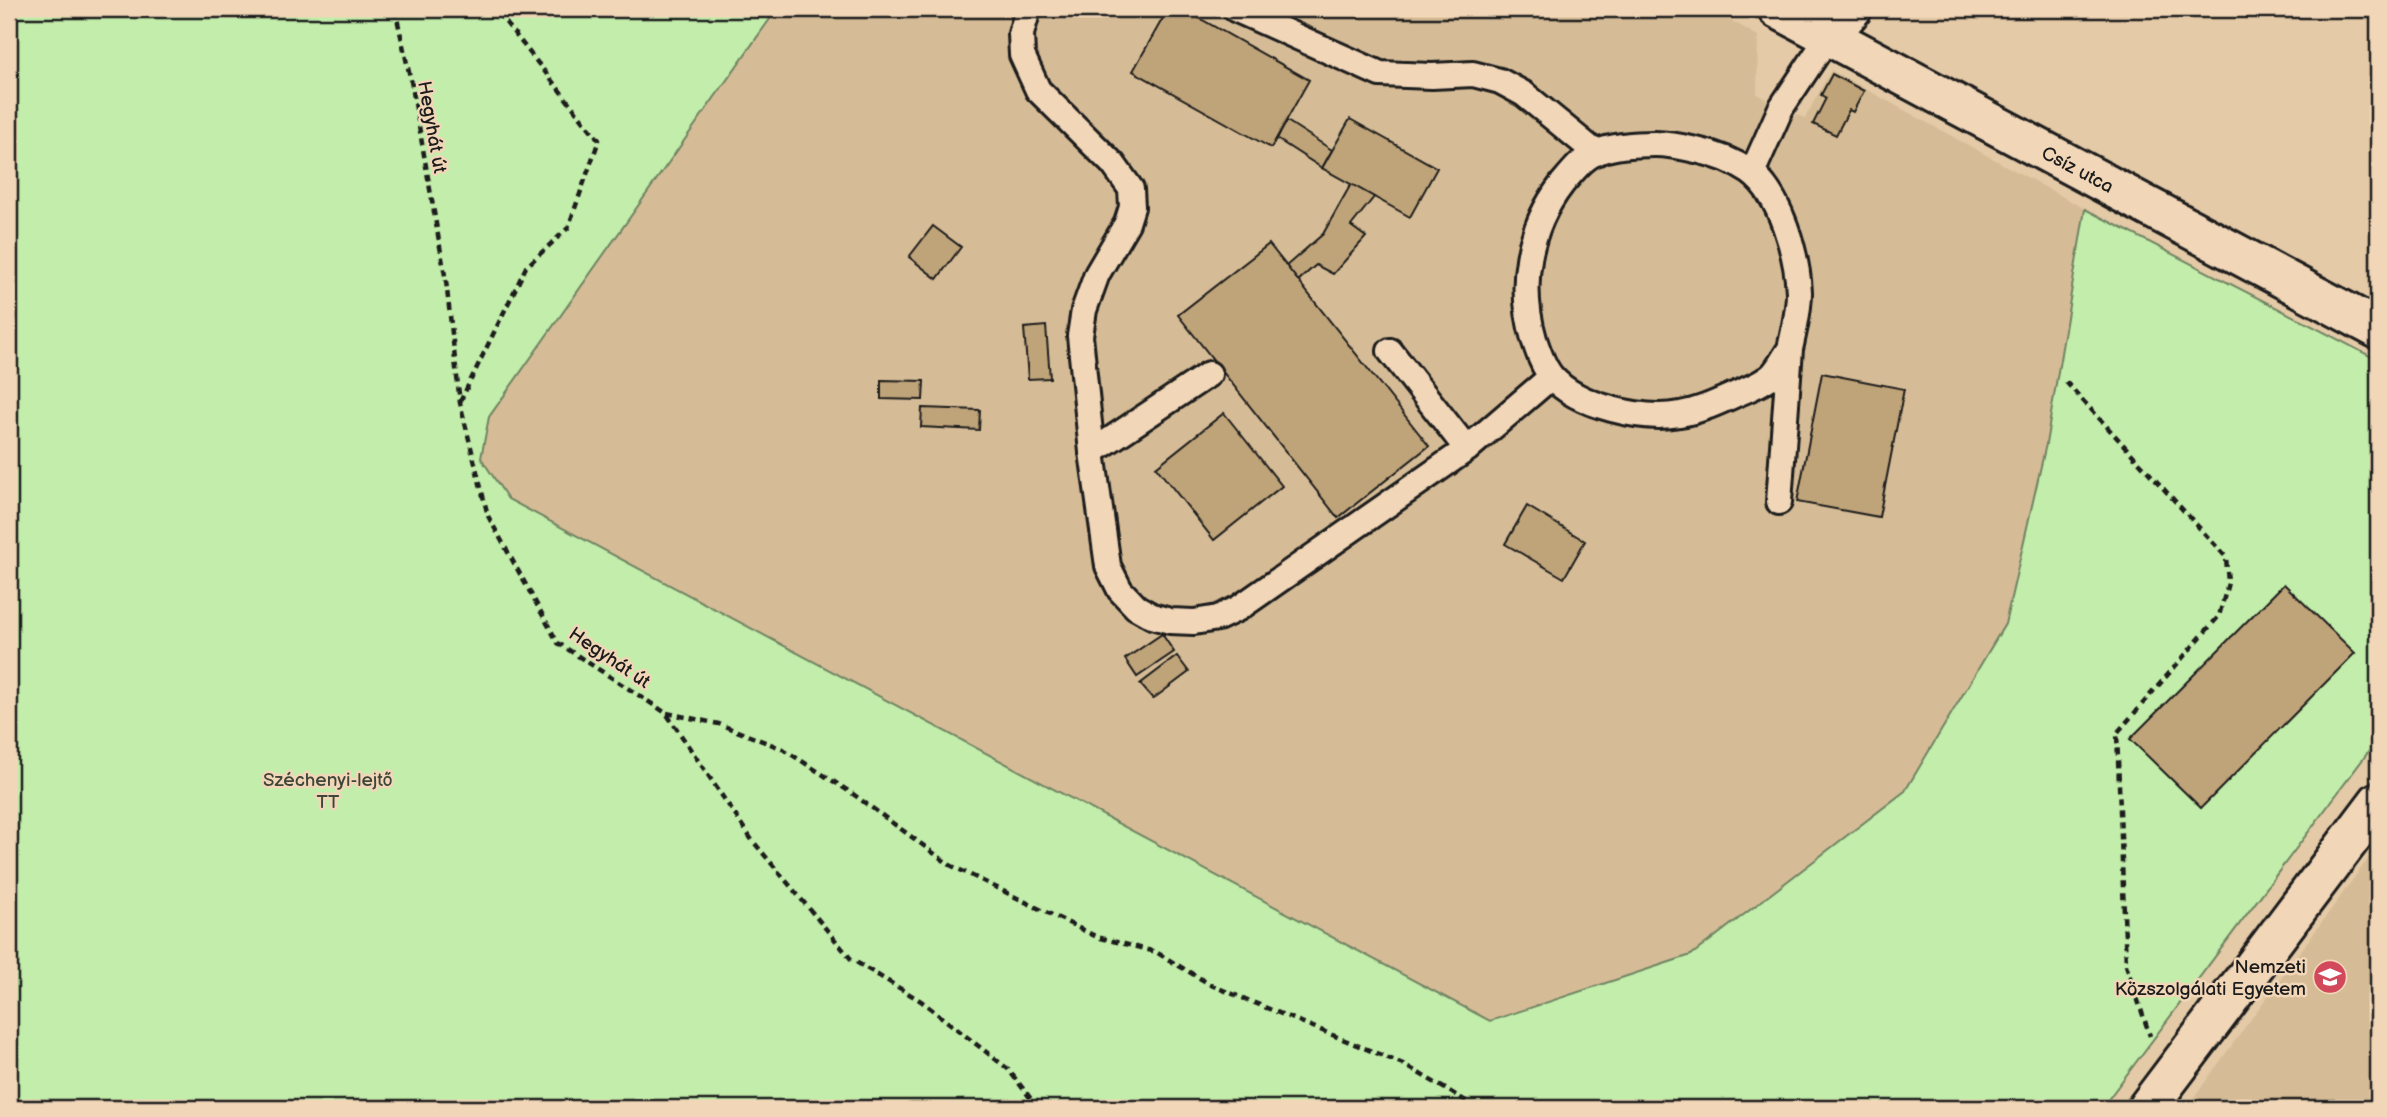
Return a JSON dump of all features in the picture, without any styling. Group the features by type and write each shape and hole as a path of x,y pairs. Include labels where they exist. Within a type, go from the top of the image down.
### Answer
{"street":[{"name":"Csíz utca","path":"1778,9 2378,329"},
{"path":"1828,37 1852,9"},
{"path":"2156,1096 2378,802"}],"lane":[{"path":"1028,9 1021,34 1022,55 1038,90 1113,164 1131,189 1132,207 1127,223 1097,274 1084,310 1080,336 1092,452 1108,566 1120,590 1136,607 1152,616 1170,621 1194,622 1218,618 1238,608 1467,449 1552,377"},
{"path":"1235,9 1380,74 1473,74 1500,81 1524,94 1596,153"},
{"path":"1752,173 1781,108 1828,37"},
{"path":"1779,502 1790,349 1799,292 1794,259 1781,215 1752,173 1710,153 1657,144 1619,146 1596,153 1574,170 1539,220 1531,244 1526,288 1530,324 1538,353 1552,377 1580,397 1612,410 1644,415 1677,415 1705,408 1745,391 1772,375 1790,349"},
{"path":"1390,351 1467,449"},
{"path":"1092,452 1209,374"}],"path":[{"name":"Hegyhát út","path":"396,9 446,281 460,402 488,516 558,643 666,713 751,840 852,959 921,1001 1008,1069 1038,1108"},
{"path":"460,402 526,267 568,228 599,140 495,9"},
{"path":"2066,382 2226,557 2228,583 2219,616 2117,733 2126,965 2156,1096"},
{"path":"666,713 719,724 782,749 853,794 950,865 1097,937 1156,952 1211,985 1403,1064 1478,1108"}],"shaded area":[{"path":"777,9 1712,9 1758,36 1757,94 1781,108 1805,118 1831,70 2085,209 2046,444 2005,624 1905,791 1691,955 1490,1021 508,499 481,458 489,417"},
{"name":"Nemzeti Közszolgálati Egyetem","path":"2378,845 2378,1108 2186,1108"}],"green space":[{"name":"Széchenyi-lejtő TT","path":"9,9 777,9 489,417 481,458 508,499 1490,1021 1691,955 1905,791 2005,624 2046,444 2085,209 2378,360 2378,739 2104,1105 2108,1108 9,1108"}],"building":[{"path":"1168,9 1183,9 1309,80 1271,148 1133,71"},
{"path":"1832,74 1864,91 1853,112 1849,110 1836,135 1813,124 1826,98 1821,95"},
{"path":"1350,119 1437,168 1410,217 1322,168"},
{"path":"1287,121 1332,150 1322,168 1277,139"},
{"path":"1351,184 1374,197 1351,226 1366,237 1333,274 1316,265 1298,281 1285,267 1323,234"},
{"path":"933,226 961,247 937,279 909,257"},
{"path":"1269,244 1429,446 1338,518 1178,315"},
{"path":"1046,326 1050,378 1028,379 1024,328"},
{"path":"1822,373 1904,389 1879,517 1797,502"},
{"path":"881,380 924,381 923,400 881,399"},
{"path":"922,408 980,410 979,430 921,427"},
{"path":"1224,413 1282,486 1214,540 1156,467"},
{"path":"1527,506 1585,541 1564,578 1505,544"},
{"path":"2284,584 2355,653 2201,808 2130,739"},
{"path":"1162,634 1174,652 1137,677 1125,659"},
{"path":"1177,656 1189,672 1153,699 1140,684"}],"place":[{"name":"Nemzeti Közszolgálati Egyetem","path":"2330,977"}]}
